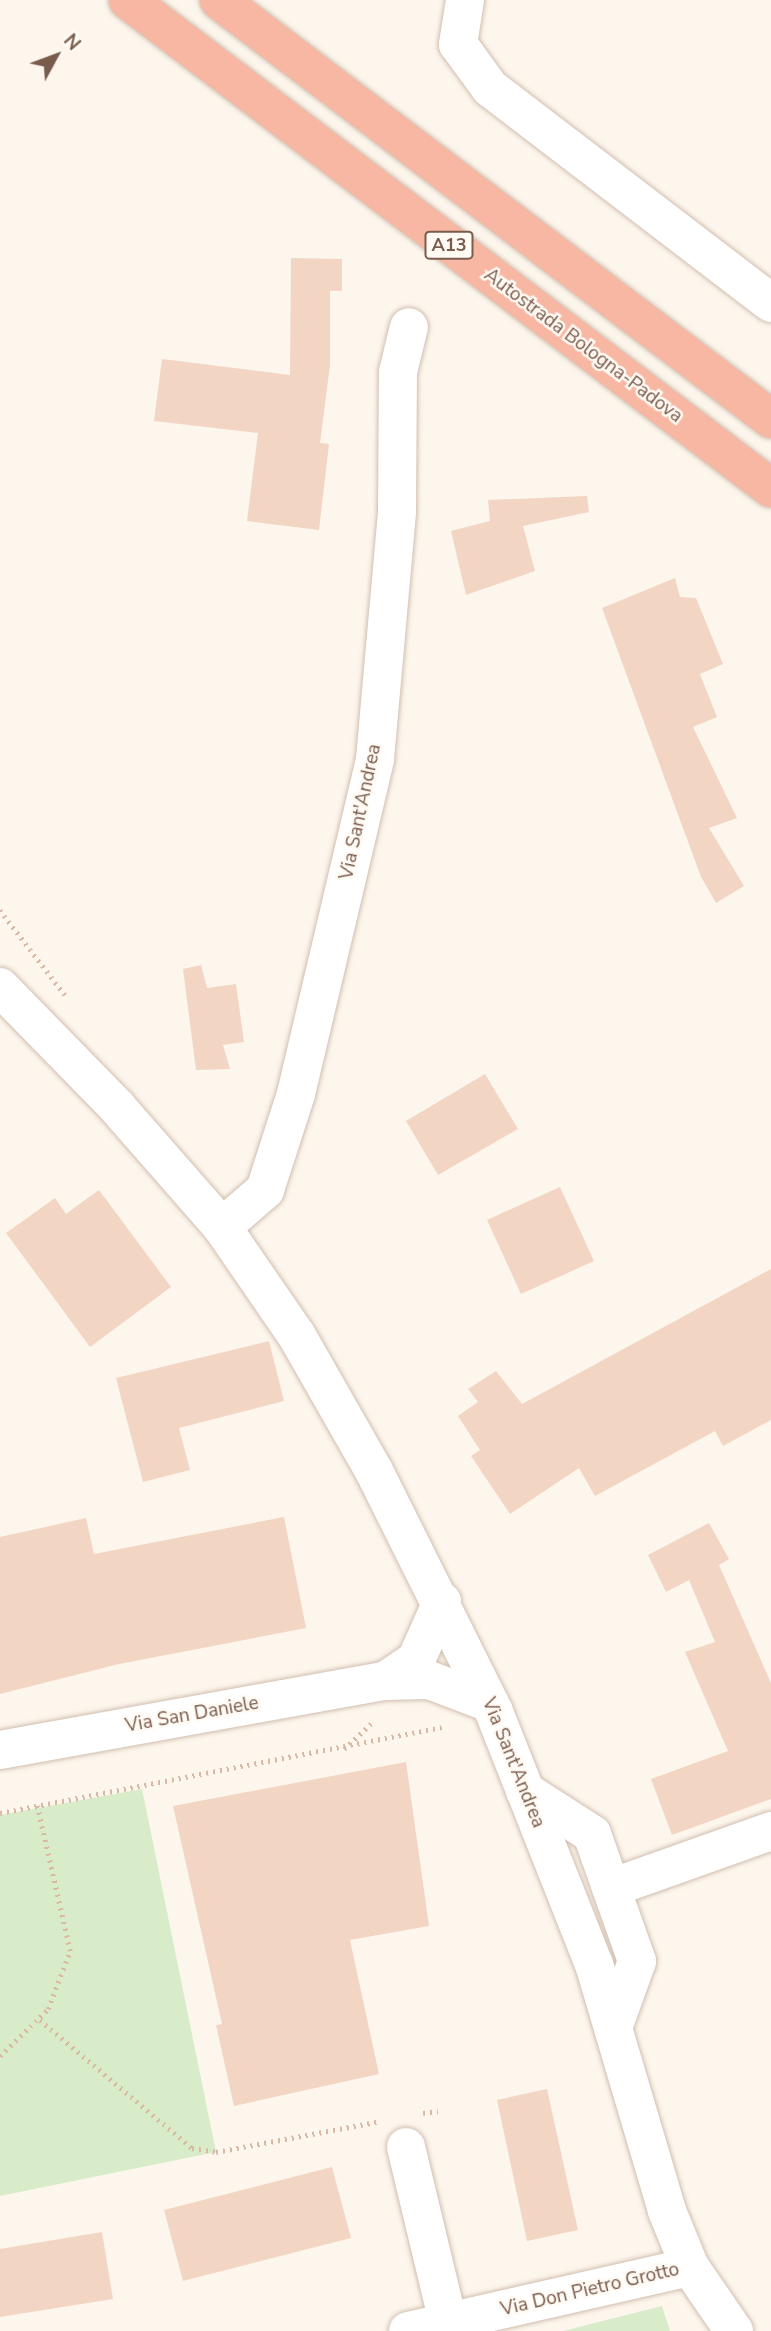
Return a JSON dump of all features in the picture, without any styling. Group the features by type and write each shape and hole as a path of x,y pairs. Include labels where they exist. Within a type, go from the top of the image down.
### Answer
{"highway":[{"name":"Autostrada Bologna-Padova","path":"128,0 771,488"},
{"path":"219,0 771,419"}],"street":[{"path":"464,0 458,44 489,88 771,303"},
{"name":"Via Sant'Andrea","path":"222,1227 265,1191 296,1094 375,759 397,511 398,372 409,327"},
{"name":"Via Sant'Andrea","path":"0,987 117,1107 222,1227 298,1336 442,1602 490,1703 594,1964 690,2267 734,2331"},
{"path":"442,1602 416,1660 443,1659 473,1668"},
{"name":"Via San Daniele","path":"385,1681 416,1660"},
{"name":"Via San Daniele","path":"0,1750 385,1681 429,1680 490,1703"},
{"path":"525,1791 592,1834 636,1961 613,2028"},
{"path":"611,1888 771,1831"},
{"path":"402,2127 448,2322"},
{"name":"Via Don Pietro Grotto","path":"408,2331 690,2267"}],"path":[{"path":"0,1813 453,1725"},
{"path":"0,2056 40,2020 70,1951 37,1806"},
{"path":"40,2020 192,2148 216,2152 402,2127 438,2111"}],"green space":[{"path":"142,1789 216,2152 0,2196 0,1815"},
{"path":"662,2306 670,2331 563,2331"}],"building":[{"path":"291,258 342,259 342,291 330,291 330,365 320,443 329,444 319,530 247,521 258,433 154,421 162,359 290,375"},
{"path":"587,496 589,512 523,526 535,571 466,595 451,531 490,521 488,500"},
{"path":"675,578 680,597 696,598 723,664 700,674 717,717 693,727 737,818 709,828 744,886 716,903 701,877 602,608"},
{"path":"201,965 207,988 236,984 244,1042 223,1045 230,1069 196,1070 183,969"},
{"path":"485,1074 518,1129 438,1175 406,1121"},
{"path":"560,1187 594,1261 521,1294 487,1220"},
{"path":"99,1190 171,1287 90,1347 6,1233 55,1198 66,1214"},
{"path":"771,1269 771,1420 723,1446 715,1431 595,1496 579,1468 510,1514 471,1456 480,1450 458,1416 478,1402 468,1389 496,1371 522,1404"},
{"path":"269,1341 284,1401 179,1428 190,1470 143,1482 116,1378"},
{"path":"284,1517 306,1628 119,1664 0,1694 0,1537 86,1518 94,1554"},
{"path":"709,1523 729,1559 719,1565 771,1683 771,1799 672,1835 651,1779 728,1751 685,1652 715,1642 689,1580 666,1592 648,1555"},
{"path":"406,1762 429,1926 350,1940 379,2074 234,2106 216,2025 222,2024 173,1806"},
{"path":"547,2089 578,2230 527,2241 497,2100"},
{"path":"332,2167 351,2238 183,2281 164,2210"},
{"path":"102,2232 113,2299 0,2317 0,2249"}]}
